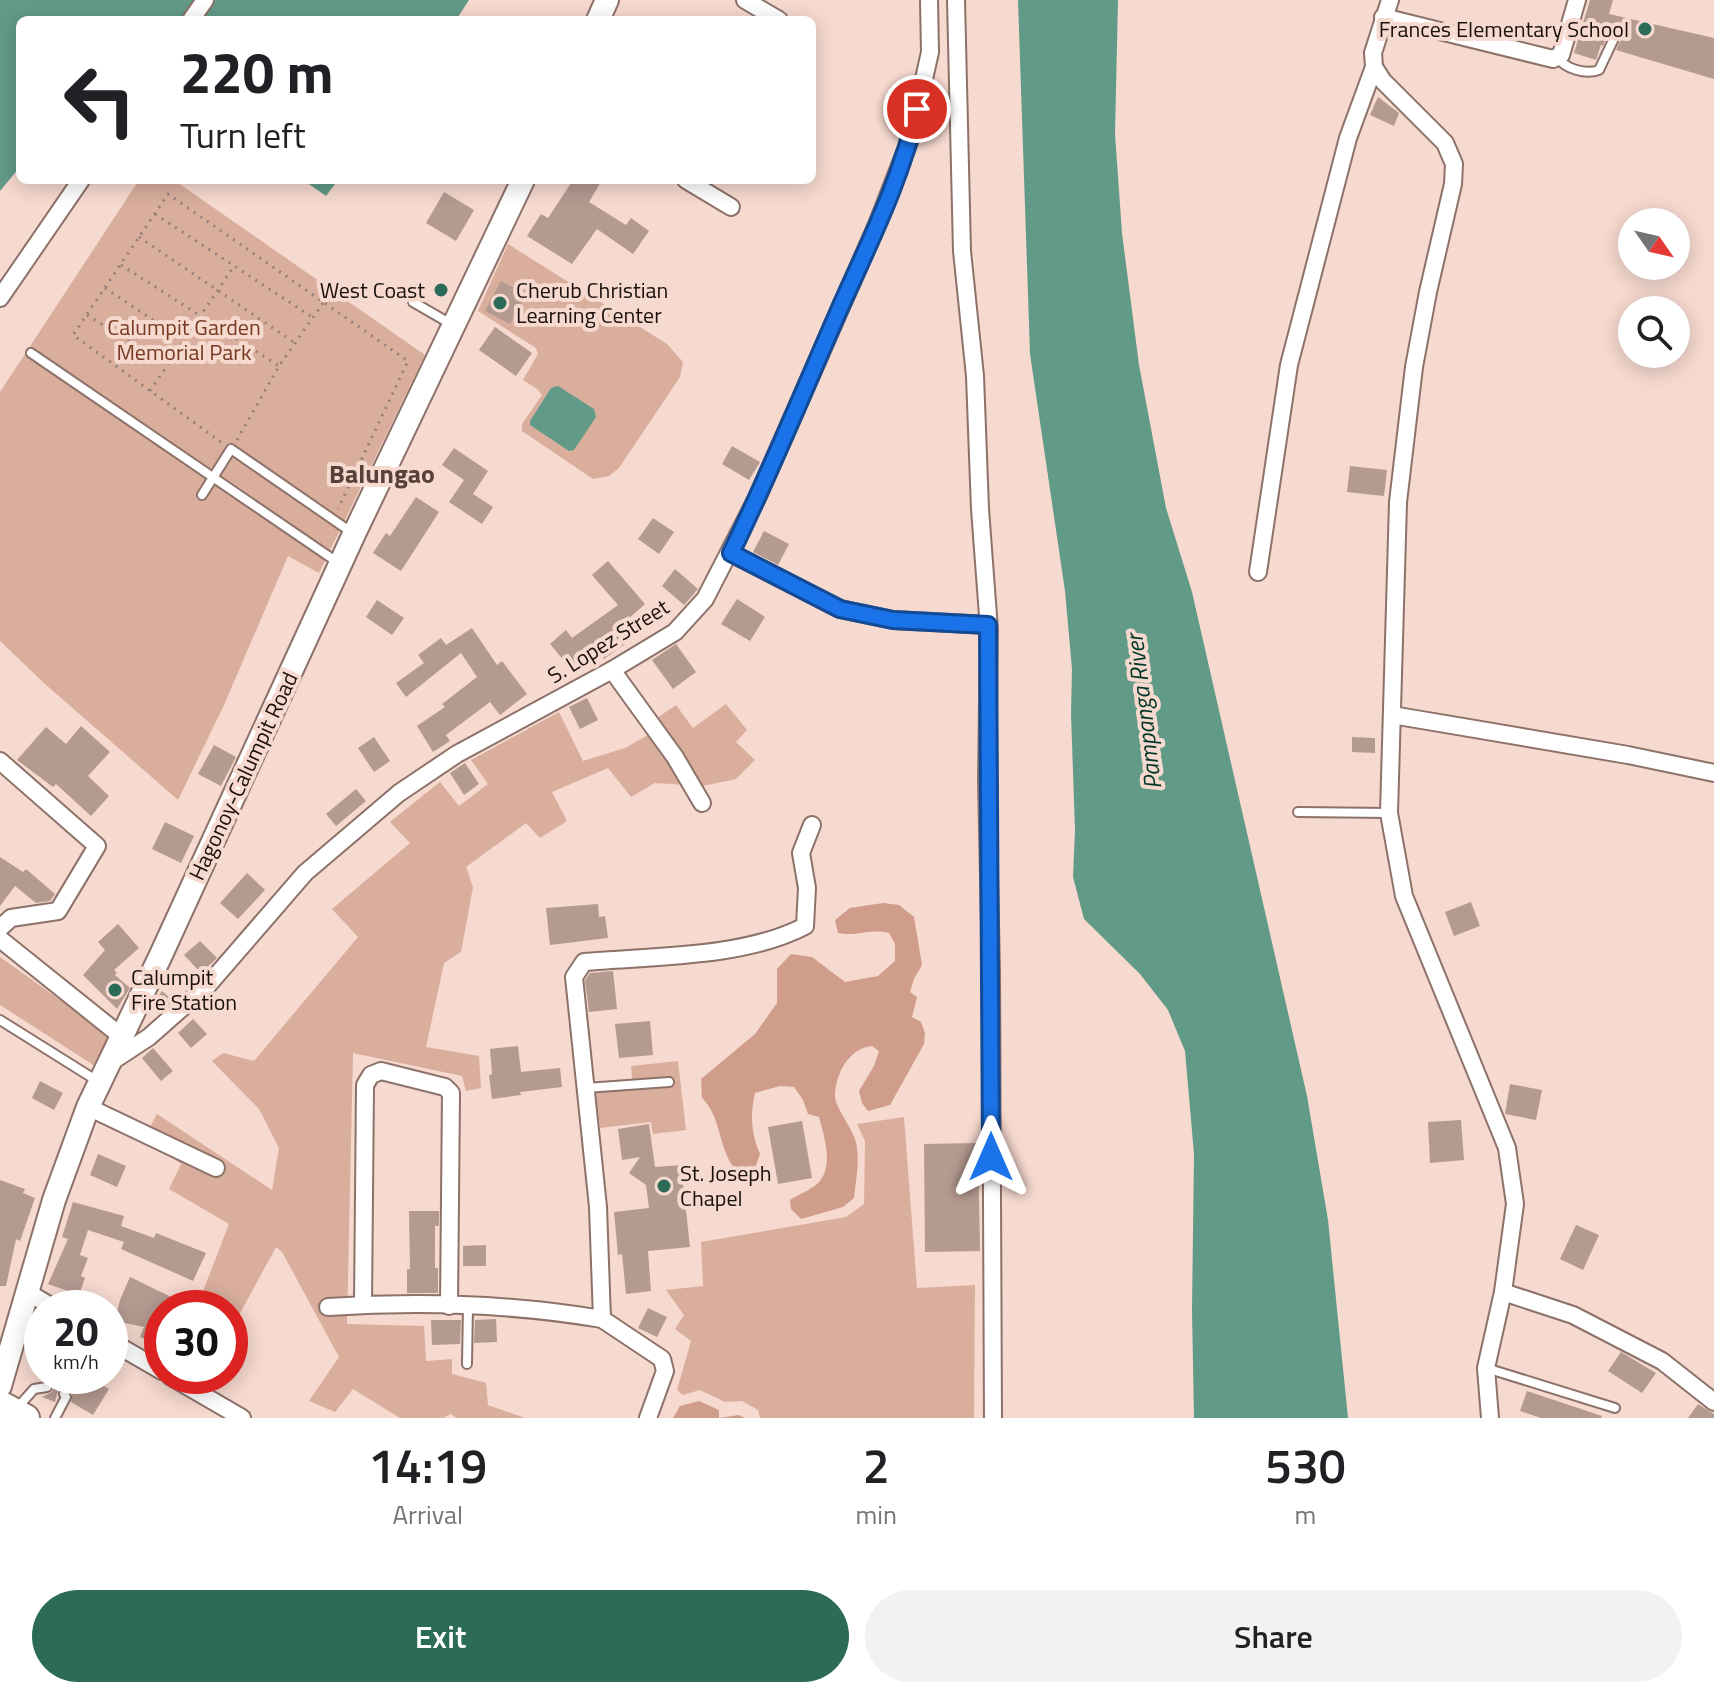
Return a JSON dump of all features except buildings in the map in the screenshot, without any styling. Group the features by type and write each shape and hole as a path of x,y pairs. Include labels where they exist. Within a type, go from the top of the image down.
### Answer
{"main road":[{"name":"Hagonoy-Calumpit Road","path":"30,1290 54,1200 88,1107 354,534 521,184"},
{"name":"Hagonoy-Calumpit Road","path":"0,1386 24,1309"}],"street":[{"path":"745,0 772,16"},
{"name":"S. Lopez Street","path":"105,1072 209,984 305,873 399,793 457,754 675,632 705,599 757,498 876,227 911,137 930,52 929,0"},
{"path":"956,0 962,251 975,376 988,625 993,1418"},
{"path":"1258,572 1292,351 1348,138 1374,67 1373,53 1390,0"},
{"path":"1383,17 1553,59 1561,55 1566,45 1577,0"},
{"path":"1374,67 1383,81 1445,143 1454,164 1453,184 1414,367 1398,502 1389,813 1404,896 1507,1148 1515,1204 1503,1292 1486,1368 1490,1418"},
{"path":"0,298 78,184"},
{"path":"693,184 731,207"},
{"path":"731,553 840,609 893,620 988,625"},
{"path":"612,670 675,757 702,803"},
{"path":"1392,715 1628,755 1714,773"},
{"path":"0,761 97,846 58,911 11,918 0,928"},
{"path":"602,1319 598,1207 574,977 584,962 739,948 790,934 805,926 807,888 801,853 812,825"},
{"path":"0,939 121,1036"},
{"path":"363,1305 365,1085 371,1075 381,1071 445,1087 451,1093 449,1306"},
{"path":"88,1107 216,1168"},
{"path":"1503,1292 1573,1315 1662,1361 1714,1402"},
{"path":"328,1307 520,1307 602,1319 662,1359 665,1365 648,1418"},
{"path":"201,1394 242,1418"}],"lane":[{"path":"1557,57 1566,67 1593,72 1599,70 1617,32"},
{"path":"413,302 454,326"},
{"path":"31,353 341,564"},
{"path":"202,495 231,449 354,534"},
{"path":"1298,812 1389,813"},
{"path":"0,1020 105,1072"},
{"path":"586,1088 669,1082"},
{"path":"467,1364 468,1306"},
{"path":"1486,1368 1615,1408"},
{"path":"13,1411 29,1394"},
{"path":"55,1418 64,1402 64,1394"}],"path":[{"path":"323,303 279,366 231,449 73,335 168,194 408,361 333,520"},
{"path":"155,214 313,318"},
{"path":"139,237 295,343"},
{"path":"121,265 279,366"},
{"path":"150,391 234,266"},
{"path":"105,288 184,341"},
{"path":"87,315 167,366"}],"green space":[{"name":"Calumpit Garden Memorial Park","path":"136,184 180,184 425,355 319,573 288,556 224,705 178,800 0,641 0,392"},
{"path":"508,244 667,344 683,362 680,377 619,468 609,476 593,479 522,431 522,424 542,395 523,380 538,354 536,348 478,311"},
{"path":"726,704 747,730 736,742 755,760 736,779 703,786 655,783 631,797 608,768 552,792 567,821 540,838 526,823 466,867 473,887 461,952 444,963 426,1047 479,1056 481,1088 466,1091 462,1076 353,1053 347,1324 424,1326 426,1361 452,1359 452,1374 486,1383 488,1405 525,1418 456,1418 451,1414 443,1418 400,1418 353,1389 335,1412 309,1401 339,1357 282,1252 276,1247 248,1298 248,1290 203,1290 229,1224 169,1189 181,1164 144,1138 157,1114 272,1190 279,1148 259,1109 212,1061 223,1053 254,1061 358,937 332,909 410,843 390,822 440,782 459,806 488,784 471,760 559,712 583,761 625,748 655,731 651,722 676,705 693,728"},
{"path":"0,957 112,1037 98,1068 0,1005"},
{"path":"678,1061 686,1130 653,1134 651,1122 600,1128 596,1093 633,1089 631,1066"},
{"path":"904,1117 917,1288 975,1285 974,1418 760,1418 758,1410 742,1401 725,1402 700,1390 683,1395 677,1390 691,1341 675,1329 684,1315 666,1290 703,1286 701,1242 846,1217 864,1204 865,1141 857,1124"}],"shaded area":[{"path":"883,903 899,905 914,917 922,965 910,992 917,997 912,1017 921,1022 925,1033 924,1044 890,1105 868,1111 859,1091 879,1051 872,1046 864,1048 845,1064 835,1097 856,1142 858,1163 854,1198 843,1207 801,1219 791,1209 790,1200 817,1184 826,1169 827,1152 819,1117 808,1114 794,1087 780,1086 755,1093 752,1124 760,1154 755,1168 734,1168 713,1113 702,1098 701,1079 755,1034 777,1003 777,969 791,954 812,957 845,982 878,976 895,961 895,944 889,933 838,933 835,920 850,908"},
{"path":"699,1401 719,1410 719,1418 673,1418 680,1406"}],"water":[{"path":"0,0 469,0 459,16 16,16 16,172 0,191"},
{"name":"Pampanga River","path":"1018,0 1118,0 1115,134 1122,233 1139,365 1166,508 1192,592 1307,1096 1328,1220 1348,1418 1194,1418 1194,1154 1185,1051 1168,1010 1140,974 1084,919 1073,877 1072,669 1065,591 1030,354"},
{"path":"309,184 335,184 326,196"},
{"path":"558,386 594,409 596,417 574,450 569,451 530,425 551,388"}],"place":[{"name":"Frances Elementary School","path":"1645,29"},
{"name":"West Coast","path":"441,290"},
{"name":"Cherub Christian Learning Center","path":"500,303"},
{"name":"Calumpit Fire Station","path":"115,990"},
{"name":"St. Joseph Chapel","path":"664,1186"}],"district":[{"name":"Balungao","path":"382,473"}],"route":[{"path":"917,109 911,137 876,227 731,553 840,609 893,620 988,625 991,1157"}]}
